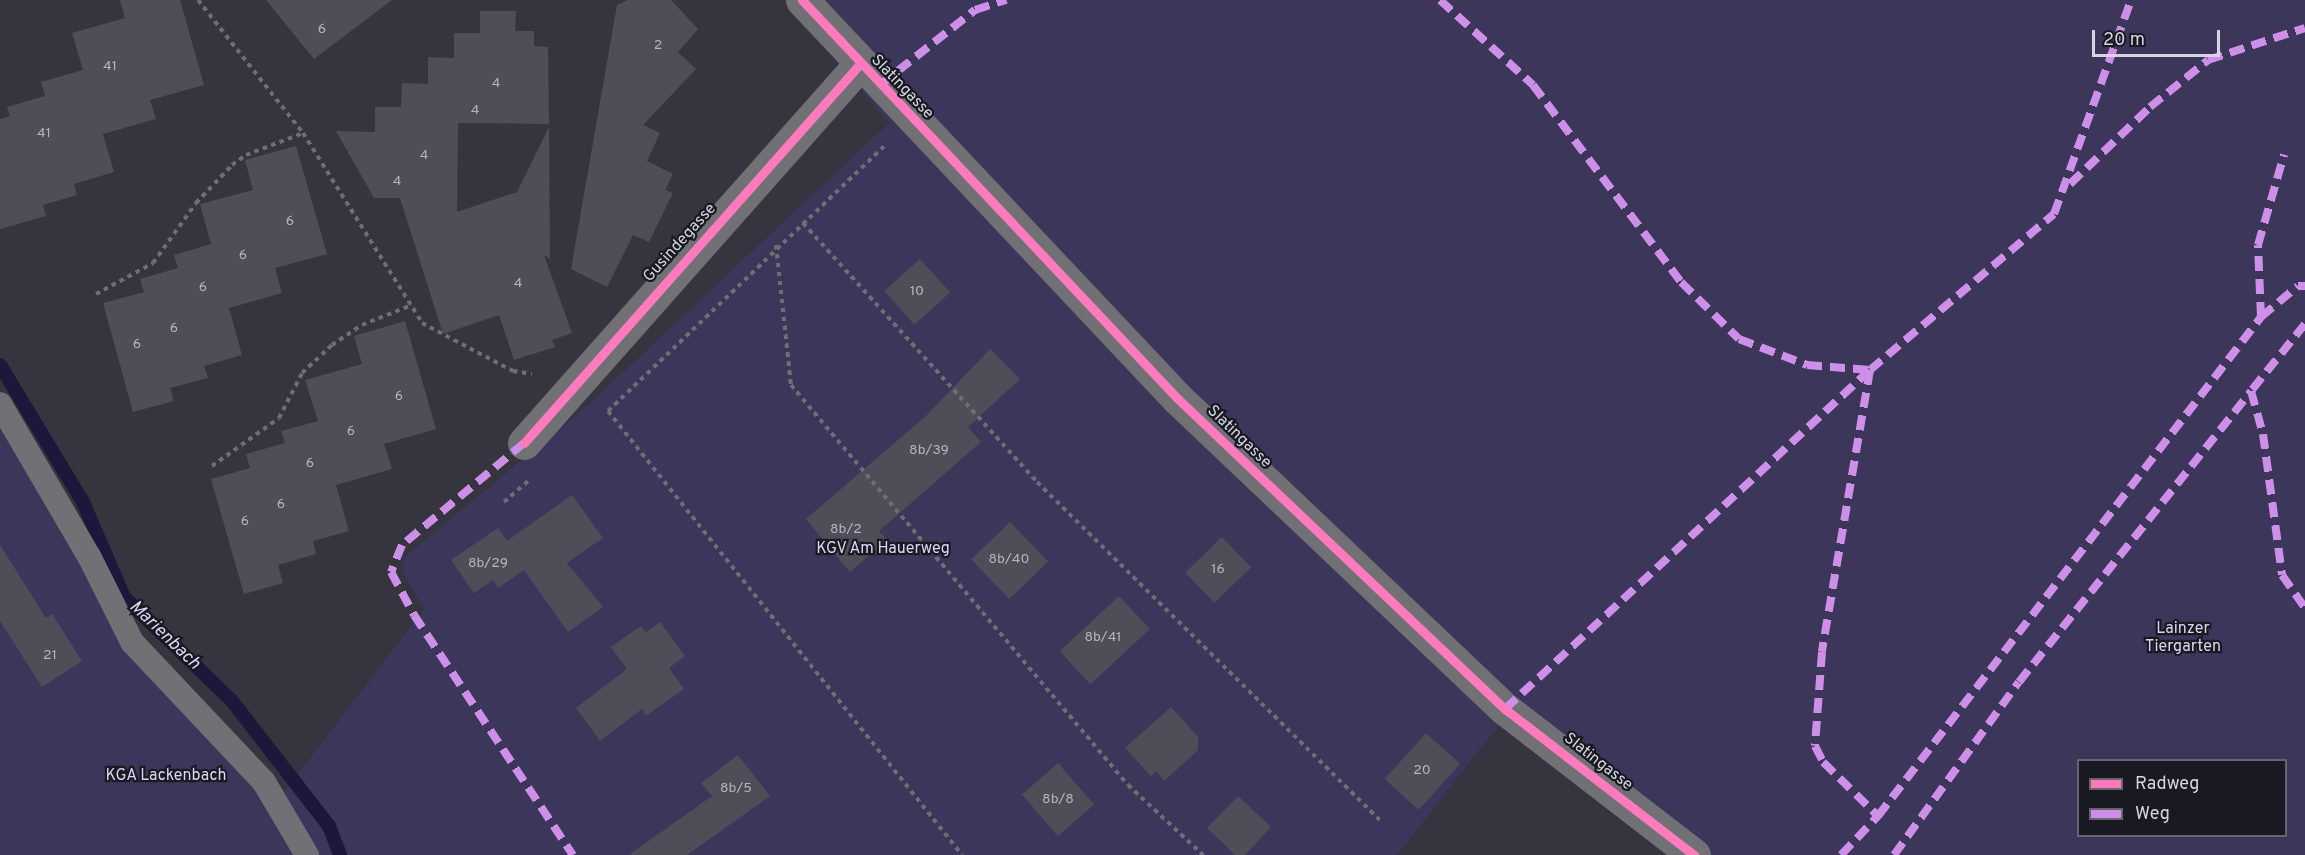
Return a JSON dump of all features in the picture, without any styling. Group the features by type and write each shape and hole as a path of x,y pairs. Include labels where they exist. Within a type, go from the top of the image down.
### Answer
{"street":[{"name":"Slatingasse","path":"802,0 859,65 1177,398 1505,709 1694,855"},
{"name":"Gusindegasse","path":"524,443 859,65"}],"lane":[{"path":"0,404 90,558 132,642 264,782 307,855"}],"path":[{"path":"198,0 303,133 422,322 513,371 577,381"},
{"path":"599,419 776,246 912,118"},
{"path":"96,294 153,263 196,202 232,165 246,155 303,133"},
{"path":"803,223 1037,482 1382,822"},
{"path":"776,246 791,385 1128,785 1203,855"},
{"path":"213,466 279,418 302,373 332,345 362,325 412,305"},
{"path":"608,411 962,855"},
{"path":"504,502 530,479"}],"green space":[{"path":"786,0 2305,0 2305,855 1674,855 1499,725 1397,855 0,855 0,391 139,638 282,795 424,609 402,571 405,557 587,406 889,123"}],"building":[{"path":"120,0 180,0 204,85 150,100 156,119 103,134 114,172 74,184 77,195 43,205 46,216 0,229 0,119 10,116 7,107 45,96 41,82 83,70 72,33 125,18"},
{"path":"266,0 392,0 314,59"},
{"path":"628,0 671,0 698,29 678,52 696,69 643,125 660,133 647,161 673,174 665,190 673,193 649,242 633,235 607,287 571,269 617,5"},
{"path":"480,11 516,11 515,31 534,31 534,46 548,47 549,124 458,123 457,212 517,192 549,127 550,259 544,255 572,333 552,340 555,347 514,360 499,315 443,334 400,198 374,198 336,131 375,132 375,107 401,107 402,83 428,84 428,57 454,58 454,33 480,33"},
{"path":"296,146 327,254 275,268 282,293 229,308 242,355 204,366 208,378 170,388 174,401 133,412 103,303 144,292 140,279 178,268 174,255 211,244 200,204 253,190 245,160"},
{"path":"920,259 950,292 914,325 884,291"},
{"path":"405,321 436,429 384,444 392,469 336,485 349,531 313,541 316,554 278,565 283,583 244,594 211,479 250,468 246,454 285,443 281,431 318,421 305,380 362,364 354,336"},
{"path":"990,349 1020,379 968,427 981,442 879,531 887,540 850,572 806,519 926,416"},
{"path":"572,495 603,538 567,563 603,607 568,632 524,570 498,588 493,580 474,593 451,560 498,528 507,541"},
{"path":"1010,522 1048,562 1009,599 971,560"},
{"path":"1222,537 1251,567 1214,603 1185,572"},
{"path":"0,545 46,618 52,614 82,661 42,687 0,621"},
{"path":"1119,596 1150,629 1090,684 1060,651"},
{"path":"660,622 685,656 669,668 684,689 646,716 642,709 600,741 576,708 627,669 611,647 641,626 646,632"},
{"path":"1171,707 1198,737 1198,750 1164,781 1156,771 1151,776 1125,748"},
{"path":"1426,733 1460,764 1419,810 1385,779"},
{"path":"738,755 770,796 687,855 629,855 712,796 701,783"},
{"path":"1058,763 1094,805 1058,836 1022,794"},
{"path":"1238,796 1271,827 1245,855 1235,855 1207,828"}],"waterway":[{"name":"Marienbach","path":"0,365 83,502 124,597 232,701 329,826 340,855"}],"marked path":[{"path":"880,85 975,10 1006,0"},
{"path":"1440,0 1533,85 1681,282 1739,339 1807,365 1870,370 1822,652 1815,746 1823,762 1878,816"},
{"path":"1505,709 1870,370 2054,214 2131,0"},
{"path":"2070,184 2150,107 2208,60 2305,28"},
{"path":"2261,317 2258,245 2284,155"},
{"path":"1841,855 1878,816 2261,317 2298,286 2305,286"},
{"path":"2305,324 2251,391 2263,434 2282,575 2305,608"},
{"path":"1894,855 2019,682 2251,391"},
{"path":"524,443 402,545 391,572 414,615 573,855"}],"cycle path":[{"path":"802,0 1177,398 1505,709 1694,855"},
{"path":"524,443 859,65"}],"park label":[{"name":"KGV Am Hauerweg","path":"883,549"},
{"name":"Lainzer Tiergarten","path":"2183,638"},
{"name":"KGA Lackenbach","path":"166,776"}]}
